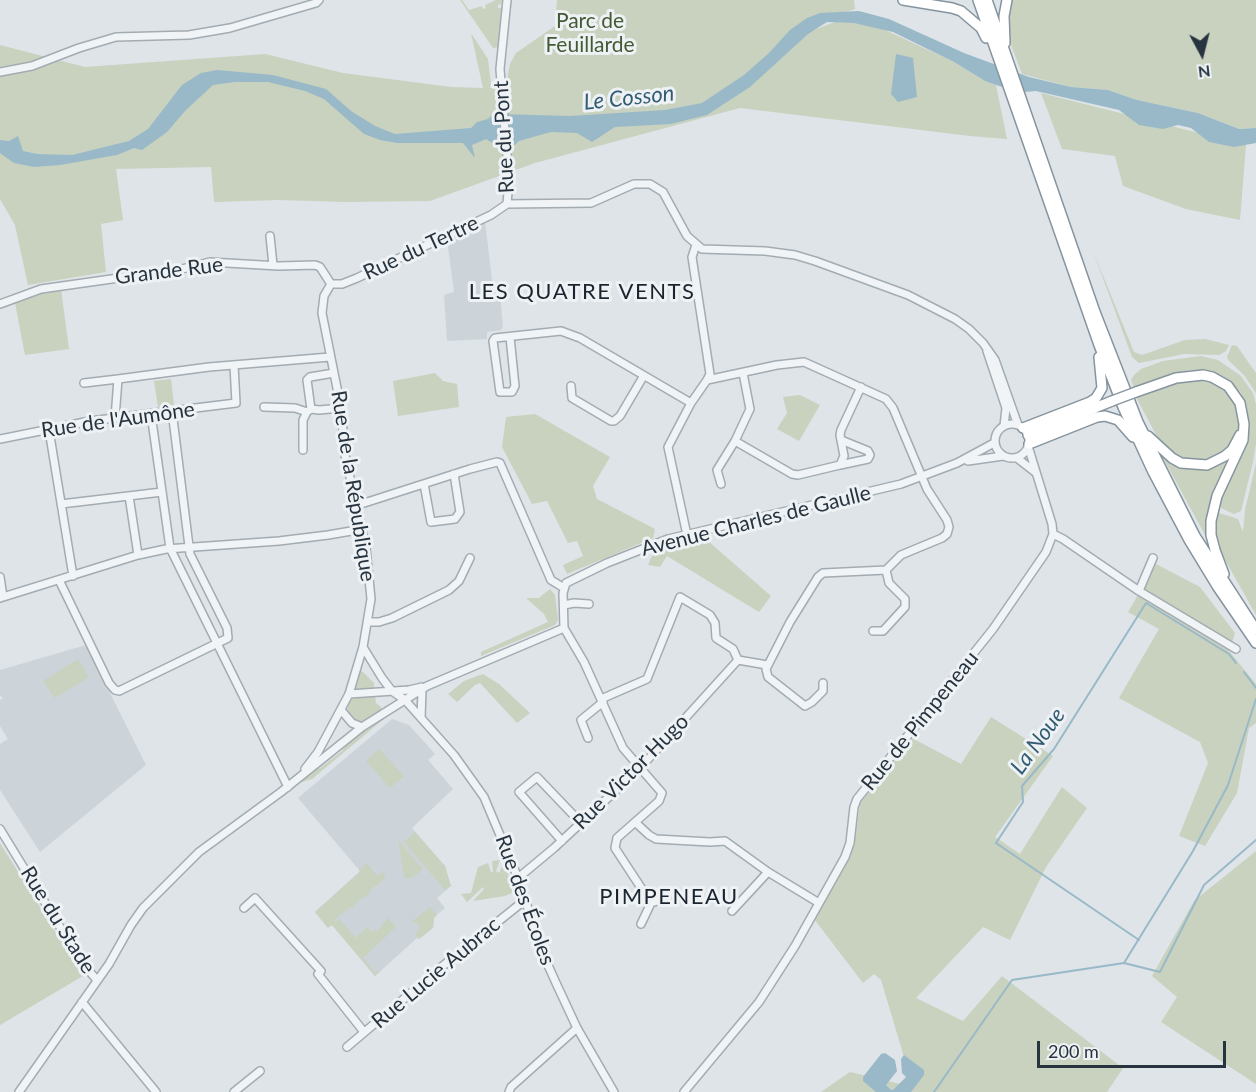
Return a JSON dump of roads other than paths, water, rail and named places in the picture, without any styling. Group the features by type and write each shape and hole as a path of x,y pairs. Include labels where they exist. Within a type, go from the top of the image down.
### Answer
{"highway":[{"path":"903,0 952,8 968,15 981,28 989,46 1004,62"},
{"path":"978,0 1022,102 1095,312 1138,422 1196,536 1256,630"},
{"path":"987,0 1012,99 1123,407 1189,540 1256,643"},
{"path":"1004,62 1007,0"},
{"path":"1025,436 1096,398 1102,388 1099,345"},
{"path":"1025,436 1176,378 1203,375 1228,386 1236,395 1243,412 1243,440 1217,496 1211,521 1211,535 1229,591"},
{"path":"1138,422 1148,436 1172,458 1181,463 1206,465 1218,461 1232,450 1240,434 1243,412"},
{"path":"1025,436 1105,416 1118,420 1141,446"}],"street":[{"path":"0,72 32,66 116,37 189,35 230,28 319,0"},
{"name":"Rue du Pont","path":"507,0 500,69 509,187 507,204"},
{"path":"507,204 591,203 634,184 650,184 663,192 687,236 702,249 765,251 795,255 933,306 969,329 995,360 1025,436 1050,515 1053,534 1138,591 1236,648"},
{"name":"Rue du Tertre","path":"331,284 342,284 357,278 491,215 507,204"},
{"path":"270,236 273,266"},
{"path":"687,535 668,447 691,403 707,380 710,368 692,257 696,245"},
{"name":"Grande Rue","path":"0,303 41,289 182,269 210,262 273,266 315,265 320,267 331,284"},
{"name":"Rue de la République","path":"297,779 318,752 349,694 363,647 370,607 370,579 363,529 345,455 341,408 322,313 322,302 331,284"},
{"path":"510,337 515,386 512,392 503,393 498,390 493,340 495,338 561,331 571,334 691,403"},
{"path":"985,346 1006,408 1004,426"},
{"path":"84,383 234,365 330,357"},
{"path":"707,380 787,363 804,362 891,403 932,499 948,519 947,534 901,555 886,570 823,573 795,614 766,669 768,677 805,706 823,691 823,683"},
{"name":"Rue de l'Aumône","path":"0,439 115,418 236,403 234,365"},
{"path":"303,450 303,420 309,410 307,380 310,377 334,373"},
{"path":"722,484 717,470 750,410 743,373"},
{"path":"572,386 572,398 614,421 620,416 643,377"},
{"path":"115,418 118,379"},
{"path":"840,465 844,456 841,430 861,387"},
{"path":"264,407 319,411 341,408"},
{"path":"59,580 109,683 115,690 119,691 228,638 227,628 190,554 172,411"},
{"path":"151,414 170,548 288,787"},
{"path":"1017,458 1023,454 1025,436 1014,424 1004,426 996,433 994,443 996,448 1003,456 1017,458 1035,472"},
{"path":"49,430 73,576"},
{"path":"735,441 792,474 798,475 868,459 870,455 868,451 841,440"},
{"name":"Avenue Charles de Gaulle","path":"564,588 569,580 647,546 922,478 957,463 994,443"},
{"name":"Avenue Charles de Gaulle","path":"957,463 1003,456"},
{"path":"358,505 497,462 502,466 551,580 564,588 564,628 584,662 623,748 662,793 659,801 617,838 615,848 651,903"},
{"path":"424,484 431,522 455,519 460,512 454,474"},
{"path":"61,504 162,492"},
{"path":"129,496 138,555"},
{"path":"0,577 1,598 138,555 170,548 279,541 363,529"},
{"name":"Rue de Pimpeneau","path":"684,1092 759,1002 795,946 850,843 857,799 993,629 1046,552 1053,534"},
{"path":"368,622 379,622 392,618 449,590 459,581 470,558"},
{"path":"1138,591 1153,558"},
{"path":"873,631 883,631 905,607 903,595 889,583 886,570"},
{"path":"588,738 580,720 602,701 648,679 680,597 710,615 715,623 716,638 733,650 738,660 767,665"},
{"path":"564,605 589,604"},
{"path":"19,1092 109,964 131,925 160,889 199,852 288,787 362,727 424,688 564,628"},
{"name":"Rue des Écoles","path":"363,647 392,691 405,700 421,718 462,766 484,797 518,878 543,954 577,1028 614,1092"},
{"name":"Rue Victor Hugo","path":"518,878 641,767 738,660"},
{"path":"349,694 424,688"},
{"path":"421,718 424,688"},
{"path":"392,691 394,707"},
{"name":"Rue des Écoles","path":"394,707 413,711"},
{"path":"341,710 351,723 362,727"},
{"path":"562,840 519,792 537,777 581,823"},
{"path":"635,822 648,836 656,839 725,841 768,872 819,903"},
{"name":"Rue du Stade","path":"0,829 82,963 97,980"},
{"path":"732,911 768,872"},
{"path":"244,908 255,898 321,971 318,974 364,1032"},
{"path":"641,924 651,903 667,898"},
{"name":"Rue Lucie Aubrac","path":"347,1047 525,900"},
{"path":"82,1002 156,1092"},
{"path":"509,1092 510,1087 577,1028"},
{"path":"234,1092 260,1071"}],"water":[{"path":"859,11 889,19 964,53 1029,77 1071,87 1108,90 1137,100 1198,113 1239,129 1256,128 1256,143 1234,147 1209,142 1191,128 1178,125 1163,129 1139,125 1119,110 1036,91 1025,92 1002,87 985,81 954,62 893,32 854,23 827,22 808,34 750,87 707,115 671,124 615,127 592,142 577,133 551,132 519,141 509,150 504,150 486,139 472,145 475,158 463,143 397,143 364,134 324,99 305,91 268,82 235,82 213,85 186,110 167,132 142,150 134,148 117,155 34,167 14,163 0,153 0,140 9,141 18,136 23,151 37,154 72,155 129,141 148,129 182,85 201,73 217,70 273,75 326,89 351,111 375,126 395,134 471,128 477,122 500,114 570,116 665,110 702,103 744,75 790,30 807,18 820,13"},
{"path":"896,54 913,58 917,97 898,102 891,94"},
{"path":"885,1053 895,1060 897,1071 886,1085 891,1090 906,1077 902,1073 901,1059 904,1055 924,1070 924,1075 911,1092 876,1092 863,1081 863,1077 881,1054"}],"waterway":[{"name":"La Noue","path":"1139,940 996,843 1023,802 1022,786 1054,749 1146,603 1229,654 1236,663"},
{"name":"La Noue","path":"1244,672 1256,688"},
{"name":"La Noue","path":"934,1092 1012,980 1124,963 1193,851 1228,785 1256,699"},
{"path":"1124,963 1160,972 1204,885 1256,840"}],"district":[{"name":"LES QUATRE VENTS","path":"582,292"},
{"name":"PIMPENEAU","path":"669,897"}],"park label":[{"name":"Parc de Feuillarde","path":"590,33"}],"water label":[{"name":"Le Cosson","path":"629,98"}]}
